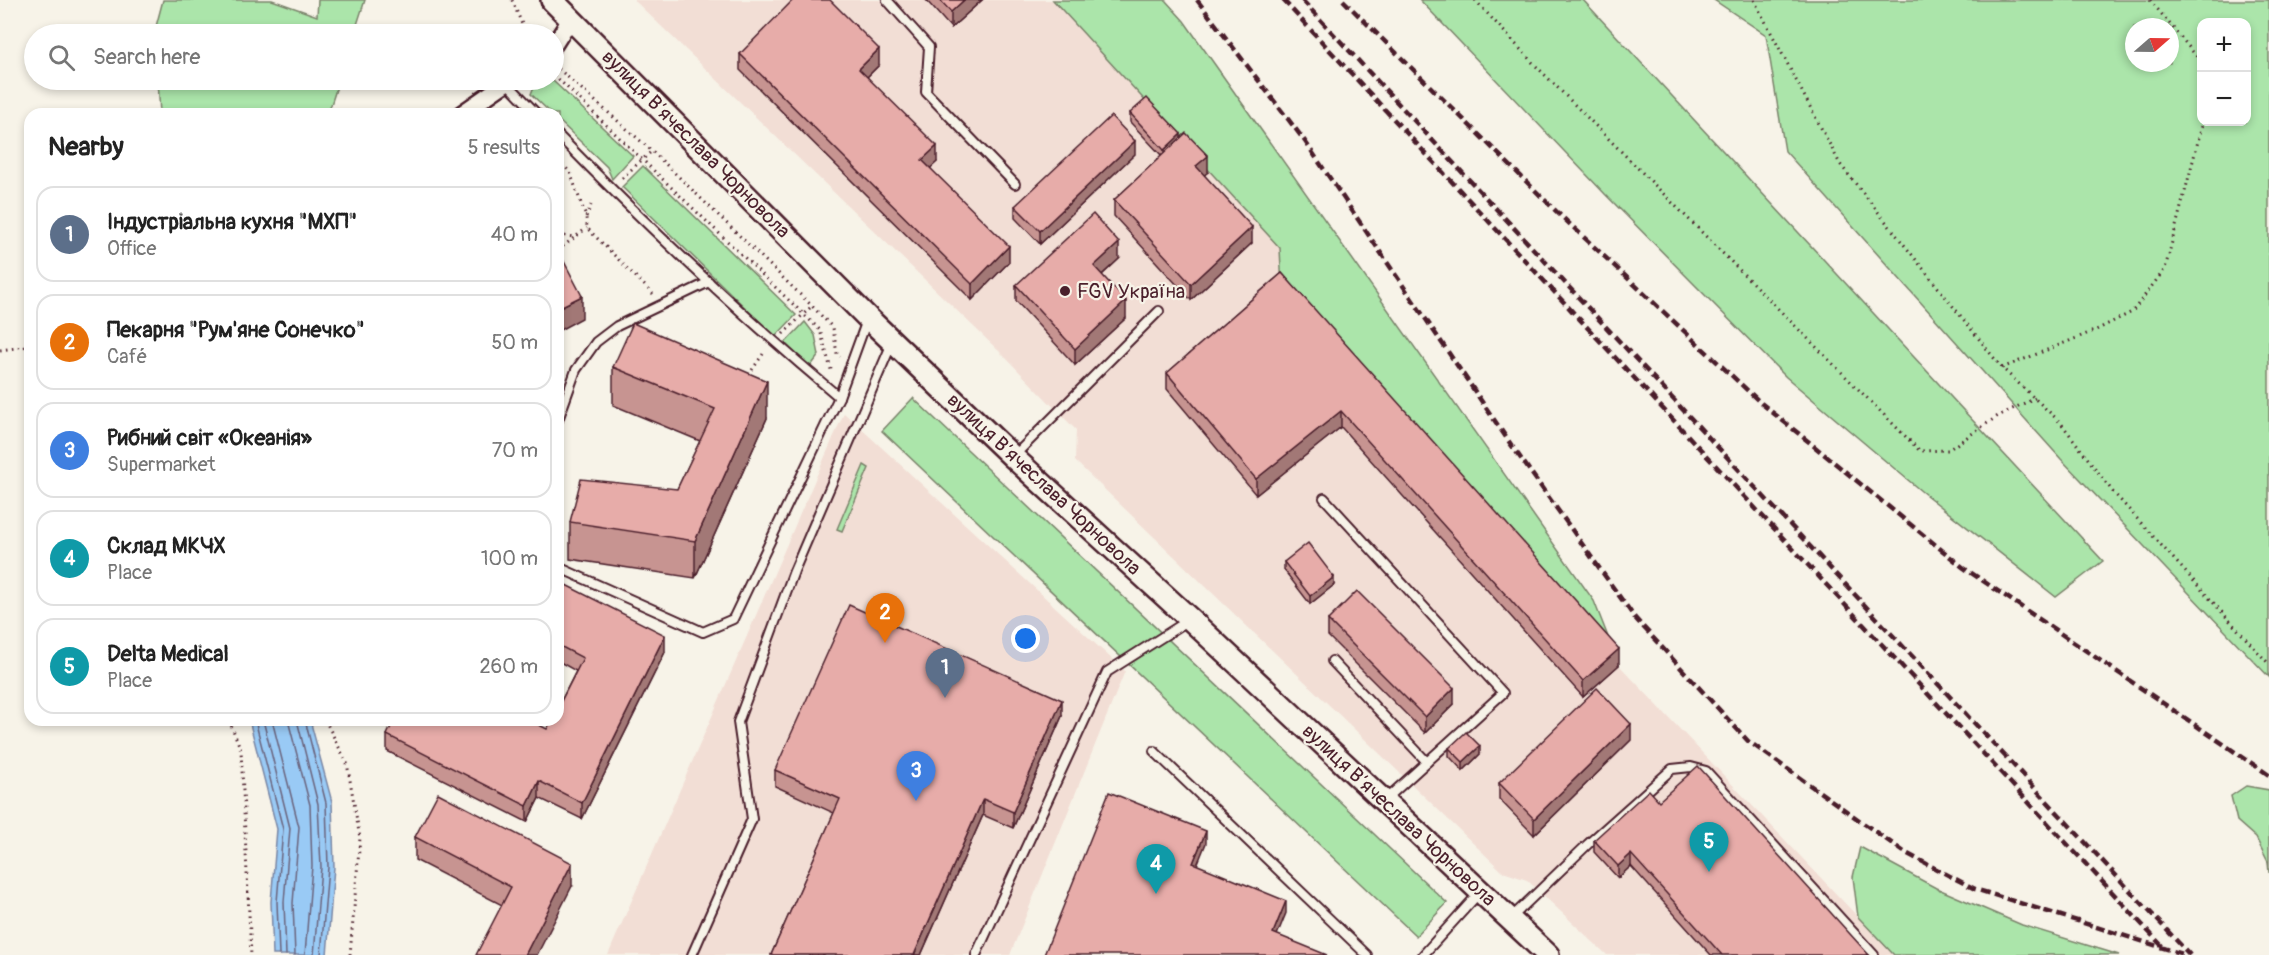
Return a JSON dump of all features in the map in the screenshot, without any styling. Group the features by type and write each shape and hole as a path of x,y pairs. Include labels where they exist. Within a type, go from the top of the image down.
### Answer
{"main road":[{"name":"вулиця Вʼячеслава Чорновола","path":"552,0 868,318 1013,458 1190,619 1548,955"}],"street":[{"path":"564,29 571,18"},
{"path":"470,108 495,90"}],"lane":[{"path":"887,0 929,47 926,92 1015,184"},
{"path":"516,90 532,108"},
{"path":"564,141 610,188 774,343 839,397"},
{"path":"564,403 576,370 596,342 617,327 709,282"},
{"path":"1013,458 1160,311"},
{"path":"564,570 704,632 733,619 839,397 868,318"},
{"path":"692,955 752,819 738,722 794,571 893,342"},
{"path":"1324,498 1503,693 1384,801"},
{"path":"976,955 1107,672 1190,619"},
{"path":"1332,661 1427,762"},
{"path":"1154,751 1367,955"},
{"path":"1509,919 1672,769 1691,767 1706,771 1874,955"},
{"path":"1423,955 1480,891"}],"path":[{"path":"512,0 522,24"},
{"path":"1475,0 1534,64 1920,451 1948,450 1998,416 2035,398"},
{"path":"1754,0 1839,164 2002,368 2061,423 2113,492 2269,664"},
{"path":"2150,0 2197,57"},
{"path":"564,74 652,151 812,306 833,328 837,354 851,366"},
{"path":"564,84 820,330 839,397"},
{"path":"2002,368 2094,332 2132,312 2165,269 2202,126"},
{"path":"622,178 652,151"},
{"path":"564,166 570,172 586,217 587,228 664,304"},
{"path":"586,217 591,205"},
{"path":"564,245 587,228"},
{"path":"564,236 575,237"},
{"path":"777,339 812,306"},
{"path":"0,350 24,347"},
{"path":"752,370 763,354"},
{"path":"231,726 241,750 251,955"},
{"path":"328,726 347,763 360,838 350,955"}],"shaded area":[{"path":"634,0 1053,0 1280,248 1282,290 1619,665 1894,955 1607,955 1527,880 1503,872 1075,461 1076,430 1002,354"},
{"path":"844,413 1125,671 1010,955 608,955"}],"green space":[{"path":"163,0 272,0 317,16 318,0 365,0 357,24 157,24"},
{"path":"1053,0 1165,0 1184,21 1594,601 1619,665 1282,290 1280,248"},
{"path":"1420,0 1583,0 2103,561 2056,597 1921,491 1786,377 1605,194"},
{"path":"1714,0 2269,0 2269,677 2061,459 1785,151 1766,35"},
{"path":"159,90 336,90 330,108 160,108"},
{"path":"533,90 563,90 633,156 612,179 607,167 564,126 564,108 546,108 531,94"},
{"path":"643,166 796,315 775,337 622,187"},
{"path":"805,322 815,335 819,355 810,367 785,343"},
{"path":"913,398 1447,903 1416,936 882,431"},
{"path":"864,465 869,468 842,531 837,529"},
{"path":"2246,786 2269,790 2269,873 2268,862 2256,838 2237,821 2231,796"},
{"path":"1860,847 1936,888 2022,925 2119,955 1894,955 1858,917 1853,877"}],"water":[{"path":"251,726 312,726 332,802 334,867 327,955 273,955 271,902 277,829"}],"building":[{"path":"793,0 830,0 879,49 859,69 937,146 922,160 1009,246 972,284 740,54"},
{"path":"940,0 964,0 951,12"},
{"path":"1147,98 1181,134 1164,150 1130,113"},
{"path":"1111,116 1135,141 1040,231 1015,206"},
{"path":"1186,133 1208,156 1196,166 1252,227 1191,284 1114,200"},
{"name":"FGV Україна","path":"1093,214 1119,243 1094,266 1126,301 1075,349 1016,285"},
{"path":"564,262 582,296 564,305"},
{"path":"1282,273 1619,649 1583,681 1341,411 1256,479 1167,373"},
{"path":"633,323 767,381 695,541 570,522 581,479 677,489 715,409 613,367"},
{"path":"1308,543 1334,577 1310,596 1284,562"},
{"path":"564,584 665,635 582,803 539,781 527,806 387,735 391,726 541,726 547,729 549,726 564,726 564,695 583,658 564,648"},
{"path":"1357,591 1454,688 1425,717 1328,620"},
{"path":"849,605 1062,700 1013,812 983,799 914,955 771,955 840,799 775,770"},
{"path":"1597,688 1631,724 1534,819 1499,783"},
{"path":"1466,732 1480,746 1463,762 1449,748"},
{"path":"1698,766 1869,955 1722,955 1631,854 1618,866 1594,840 1649,790 1659,801"},
{"path":"1109,792 1206,831 1193,863 1286,901 1273,933 1327,955 1044,955"},
{"path":"438,793 572,863 525,955 476,955 511,887 415,837"}],"railway":[{"path":"1197,0 1304,140 1512,446 1635,618 1748,741 1904,852 1975,889 2186,955"},
{"path":"1283,0 2163,947"},
{"path":"1302,0 2190,955"},
{"path":"1343,0 1558,213 1761,403 1964,568 2269,775"}],"place":[{"name":"FGV Україна","path":"1065,291"},
{"name":"Пекарня \"Рум'яне Сонечко\"","path":"885,643"},
{"name":"Індустріальна кухня \"МХП\"","path":"945,698"},
{"name":"Рибний світ «Океанія»","path":"916,801"},
{"name":"Delta Medical","path":"1709,872"},
{"name":"Склад МКЧХ","path":"1156,894"}]}
